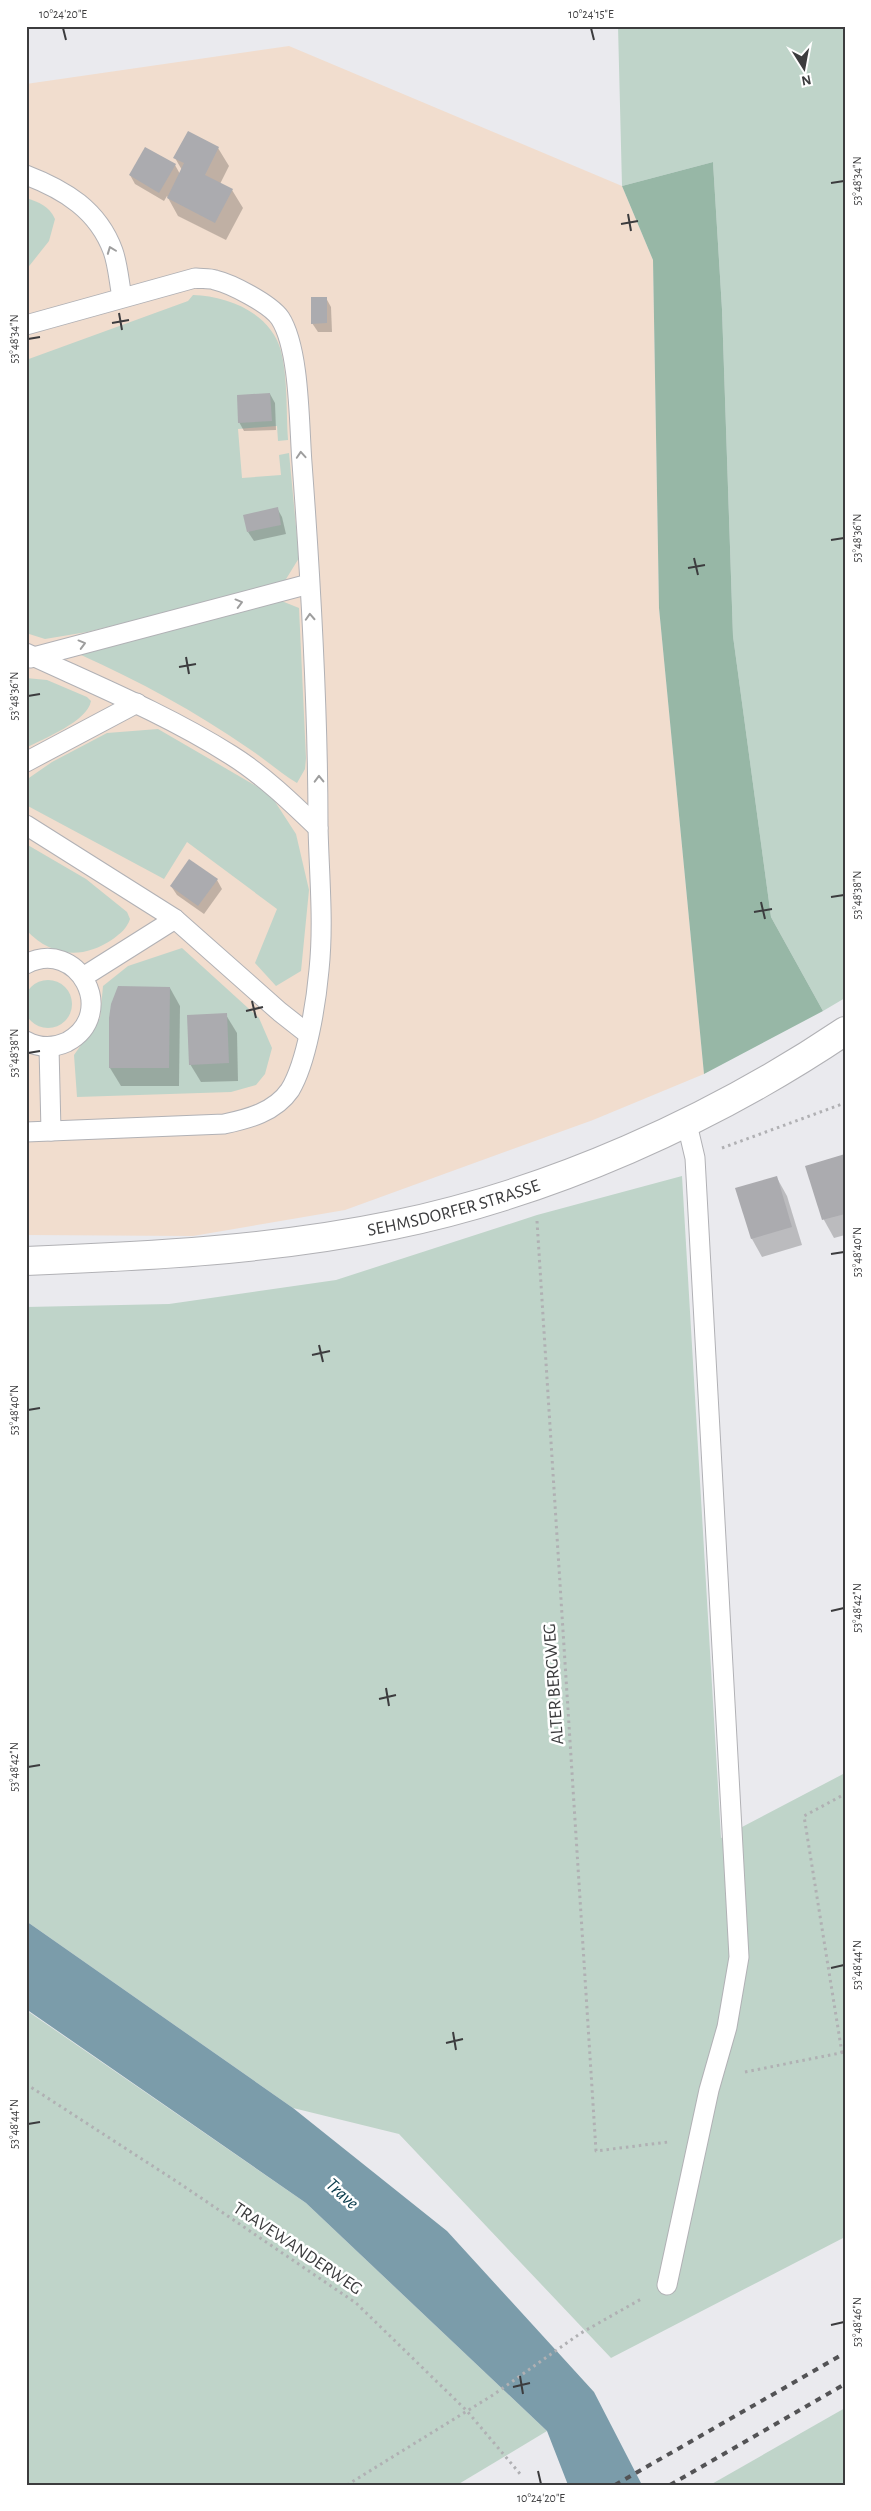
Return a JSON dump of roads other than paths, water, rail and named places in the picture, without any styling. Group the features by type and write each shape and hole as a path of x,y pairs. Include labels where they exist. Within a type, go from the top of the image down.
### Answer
{"main road":[{"name":"SEHMSDORFER STRASSE","path":"26,1261 195,1252 311,1239 394,1225 467,1207 534,1185 686,1124 748,1090 845,1031"}],"lane":[{"path":"26,175 72,196 100,225 113,252 122,297"},
{"path":"26,325 196,278 214,280 231,286 272,309 280,319 291,346 306,521 319,778 318,828 322,884 319,968 308,1034 297,1072 289,1090 279,1102 255,1117 224,1124 189,1127 26,1132"},
{"path":"29,656 309,584"},
{"path":"29,656 137,703 230,754 254,770 318,828"},
{"path":"26,762 137,703"},
{"path":"26,825 175,919 280,1012 308,1034"},
{"path":"83,977 175,919"},
{"path":"26,1041 39,1046 49,1047 62,1044 74,1038 83,1028 89,1017 92,1004 90,992 77,969 66,962 54,958 27,962"},
{"path":"49,1047 51,1131"},
{"path":"667,2285 713,2078 728,2027 738,1957 695,1158 686,1124"}],"water":[{"name":"Trave","path":"26,1921 293,2108 447,2231 594,2392 642,2485 568,2485 547,2431 306,2203 26,2009"}],"railway":[{"path":"615,2485 845,2353"},
{"path":"670,2485 845,2384"}]}
